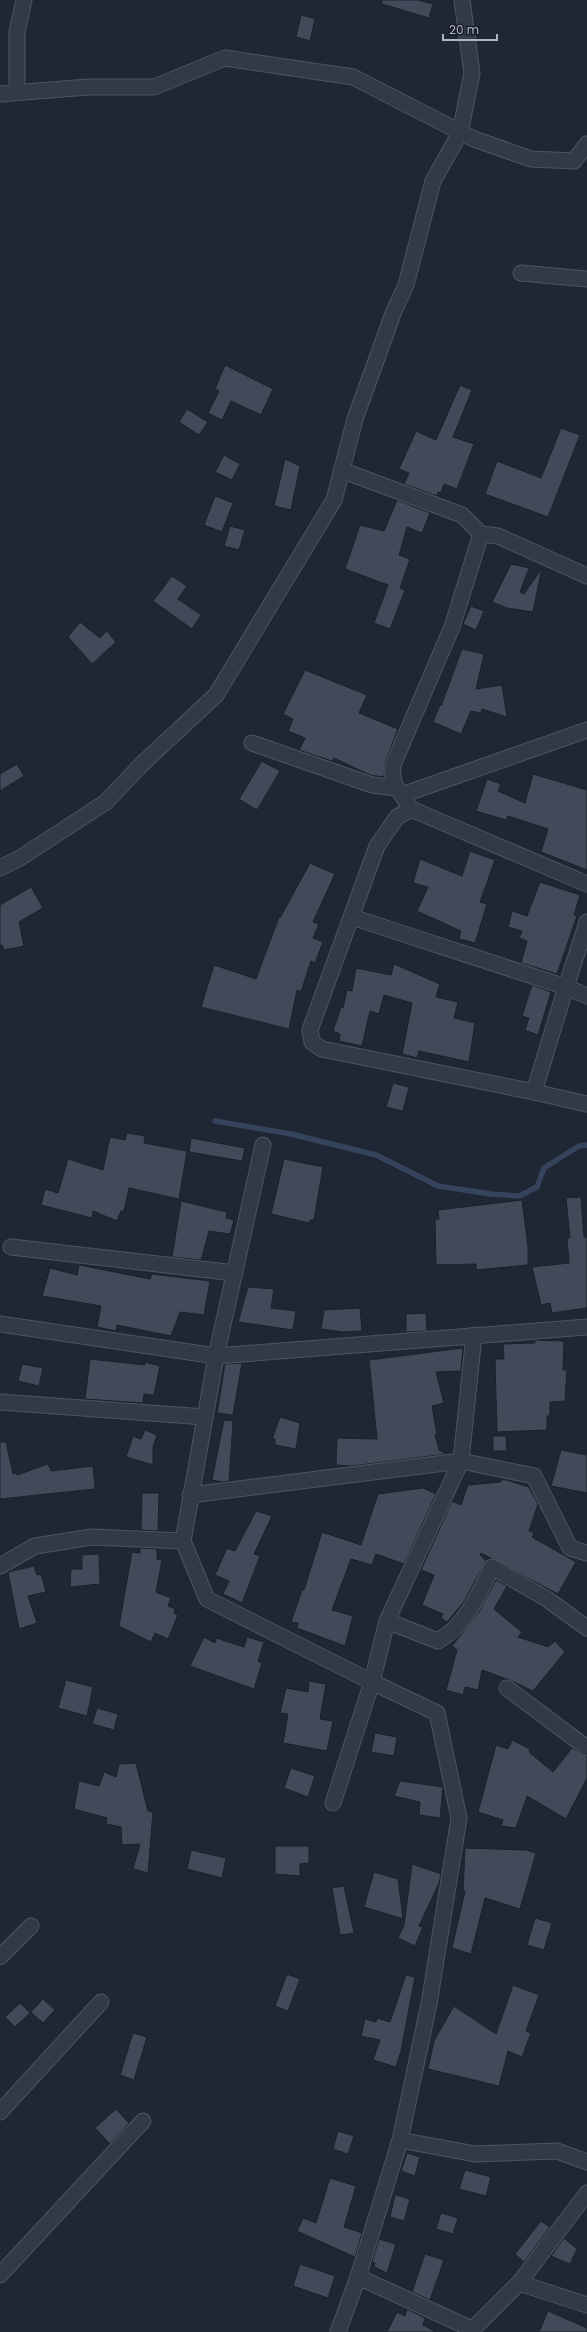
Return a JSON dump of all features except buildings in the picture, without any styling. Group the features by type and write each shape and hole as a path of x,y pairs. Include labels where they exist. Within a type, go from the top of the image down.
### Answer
{"street":[{"path":"17,92 17,32 24,0"},
{"path":"0,868 20,858 106,802 142,764 216,696 334,500 355,419 394,311 406,285 434,181 460,133 472,73 462,0"},
{"path":"0,94 88,87 154,87 225,58 353,77 460,133 531,159 574,161 587,144"},
{"path":"520,273 587,279"},
{"path":"341,470 462,515 481,534 498,536 587,576"},
{"path":"481,534 452,627 392,765 392,778 399,792 411,809 587,884"},
{"path":"252,743 372,785 399,792 587,730"},
{"path":"411,809 396,817 377,846 310,1030 312,1042 322,1049 587,1104"},
{"path":"352,917 566,987 587,996"},
{"path":"534,1092 587,922"},
{"path":"263,1145 216,1356 183,1541 207,1599 437,1713 460,1818 429,2004 400,2140 358,2277 338,2332"},
{"path":"11,1246 235,1273"},
{"path":"0,1324 216,1356 474,1334 587,1327"},
{"path":"333,1803 372,1682 387,1622 461,1461 474,1334"},
{"path":"0,1402 204,1417"},
{"path":"190,1496 461,1461 534,1476 570,1548 587,1553"},
{"path":"0,1566 35,1546 92,1537 183,1541"},
{"path":"387,1622 438,1641 453,1632 467,1616 492,1567 547,1599 587,1628"},
{"path":"507,1688 587,1748"},
{"path":"0,1957 30,1926"},
{"path":"0,2112 100,2002"},
{"path":"0,2275 143,2121"},
{"path":"400,2140 475,2154 557,2151 587,2162"},
{"path":"358,2277 471,2331 519,2283 587,2193"},
{"path":"519,2283 587,2305"}],"waterway":[{"path":"215,1121 291,1134 376,1155 438,1186 491,1194 519,1196 537,1187 544,1168 579,1146 587,1145"}]}
